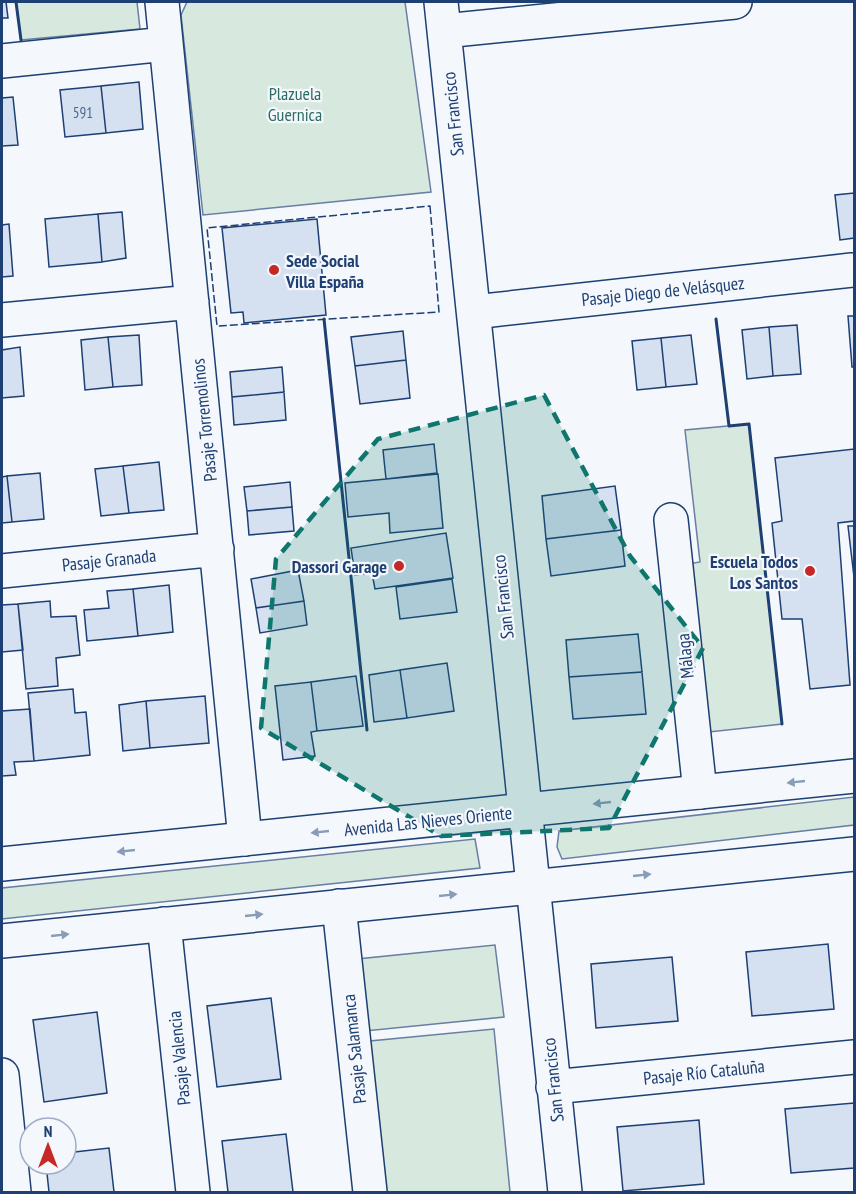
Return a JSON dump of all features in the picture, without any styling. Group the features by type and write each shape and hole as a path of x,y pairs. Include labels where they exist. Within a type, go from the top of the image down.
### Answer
{"street":[{"name":"Pasaje Torremolinos","path":"162,2 245,839"},
{"path":"443,16 735,2"},
{"name":"San Francisco","path":"443,16 565,1192"},
{"path":"2,61 165,44"},
{"name":"Pasaje Diego de Velásquez","path":"474,312 852,270"},
{"path":"2,320 192,302"},
{"name":"Málaga","path":"671,520 700,792"},
{"name":"Pasaje Granada","path":"2,571 217,549"},
{"name":"Avenida Las Nieves Oriente","path":"2,864 855,776"},
{"path":"2,941 855,854"},
{"name":"Pasaje Salamanca","path":"339,906 370,1192"},
{"name":"Pasaje Valencia","path":"164,924 193,1192"},
{"name":"Pasaje Río Cataluña","path":"553,1088 855,1057"},
{"path":"2,1075 14,1192"}],"highlighted area":[{"path":"544,395 630,556 703,648 609,828 441,836 261,728 276,559 378,439"}],"green space":[{"path":"16,2 137,2 140,29 21,40"},
{"name":"Plazuela Guernica","path":"187,2 405,2 431,192 203,215 181,15"},
{"path":"749,424 782,724 700,733 682,565 700,562 685,430"},
{"path":"854,797 854,825 562,859 557,847 559,831"},
{"path":"475,839 480,868 2,919 2,888"},
{"path":"495,945 504,1017 365,1031 357,959"},
{"path":"494,1029 510,1192 385,1192 370,1041"}],"building":[{"path":"2,2 6,2 8,18 2,18"},
{"path":"139,82 143,129 106,133 101,86"},
{"path":"101,86 106,133 65,137 60,90"},
{"path":"13,97 18,145 2,146 2,98"},
{"path":"854,193 854,238 840,240 835,195"},
{"path":"122,212 126,258 102,262 98,214"},
{"path":"98,214 102,262 49,267 45,219"},
{"name":"Sede Social Villa España","path":"317,219 326,315 244,323 243,312 231,313 222,228"},
{"path":"9,224 13,276 2,277 2,225"},
{"path":"848,316 854,316 854,367 852,367"},
{"path":"797,325 801,374 773,376 769,327"},
{"path":"769,327 773,376 747,379 742,330"},
{"path":"403,331 406,360 355,366 351,337"},
{"path":"139,335 142,385 113,387 108,337"},
{"path":"691,335 697,384 666,387 661,338"},
{"path":"108,337 113,387 85,390 81,340"},
{"path":"661,338 666,387 637,390 632,341"},
{"path":"20,347 24,396 2,398 2,350"},
{"path":"406,360 410,398 360,404 355,366"},
{"path":"282,367 284,392 232,397 230,372"},
{"path":"284,392 286,420 234,425 232,397"},
{"path":"434,444 437,473 386,479 383,450"},
{"path":"854,449 854,521 838,523 850,685 810,689 802,619 782,619 772,523 782,521 775,458"},
{"path":"159,462 164,510 129,513 123,466"},
{"path":"123,466 129,513 101,516 95,469"},
{"path":"40,473 44,519 12,522 7,476"},
{"path":"438,474 443,528 390,533 389,513 348,517 345,483"},
{"path":"7,476 12,522 2,523 2,477"},
{"path":"290,482 292,507 247,511 244,487"},
{"path":"615,486 621,530 546,539 542,496"},
{"path":"292,507 294,531 249,535 247,511"},
{"path":"848,526 854,526 854,577"},
{"path":"621,530 625,566 551,576 546,539"},
{"path":"446,533 453,578 375,589 372,573 355,575 351,548"},
{"path":"298,570 304,601 256,608 251,579"},
{"path":"452,579 457,612 400,619 396,587"},
{"path":"169,585 173,632 138,636 133,589"},
{"path":"133,589 138,636 87,641 84,610 109,608 107,591"},
{"path":"50,601 51,617 76,616 80,655 56,658 58,686 26,689 18,604"},
{"path":"304,601 307,625 260,633 256,608"},
{"path":"18,604 23,650 2,652 2,605"},
{"path":"638,634 642,672 569,677 566,640"},
{"path":"447,663 454,711 407,718 400,670"},
{"path":"400,670 407,718 374,722 369,675"},
{"path":"642,672 646,714 573,719 569,677"},
{"path":"356,676 363,726 317,731 311,682"},
{"path":"311,682 317,731 311,732 315,756 283,760 275,686"},
{"path":"73,689 75,713 86,712 90,755 34,761 28,693"},
{"path":"205,696 209,743 150,748 146,701"},
{"path":"146,701 150,748 123,751 119,705"},
{"path":"30,709 34,761 14,762 16,775 2,776 2,711"},
{"path":"828,944 834,1009 752,1016 746,952"},
{"path":"672,957 678,1021 596,1028 591,964"},
{"path":"271,998 281,1079 217,1087 207,1006"},
{"path":"97,1012 107,1093 44,1102 33,1020"},
{"path":"854,1103 854,1168 791,1173 785,1109"},
{"path":"699,1120 704,1184 623,1191 617,1127"},
{"path":"286,1134 293,1192 228,1192 222,1141"},
{"path":"109,1148 114,1192 49,1192 47,1176 78,1176 78,1152"}],"fence":[{"path":"430,206 439,312 217,326 207,228 430,206"}],"wall":[{"path":"16,2 21,40"},
{"path":"324,319 367,730"},
{"path":"716,319 729,426 749,424 782,724"}],"place":[{"name":"Sede Social Villa España","path":"274,270"},
{"name":"Dassori Garage","path":"399,566"},
{"name":"Escuela Todos Los Santos","path":"810,571"}]}
